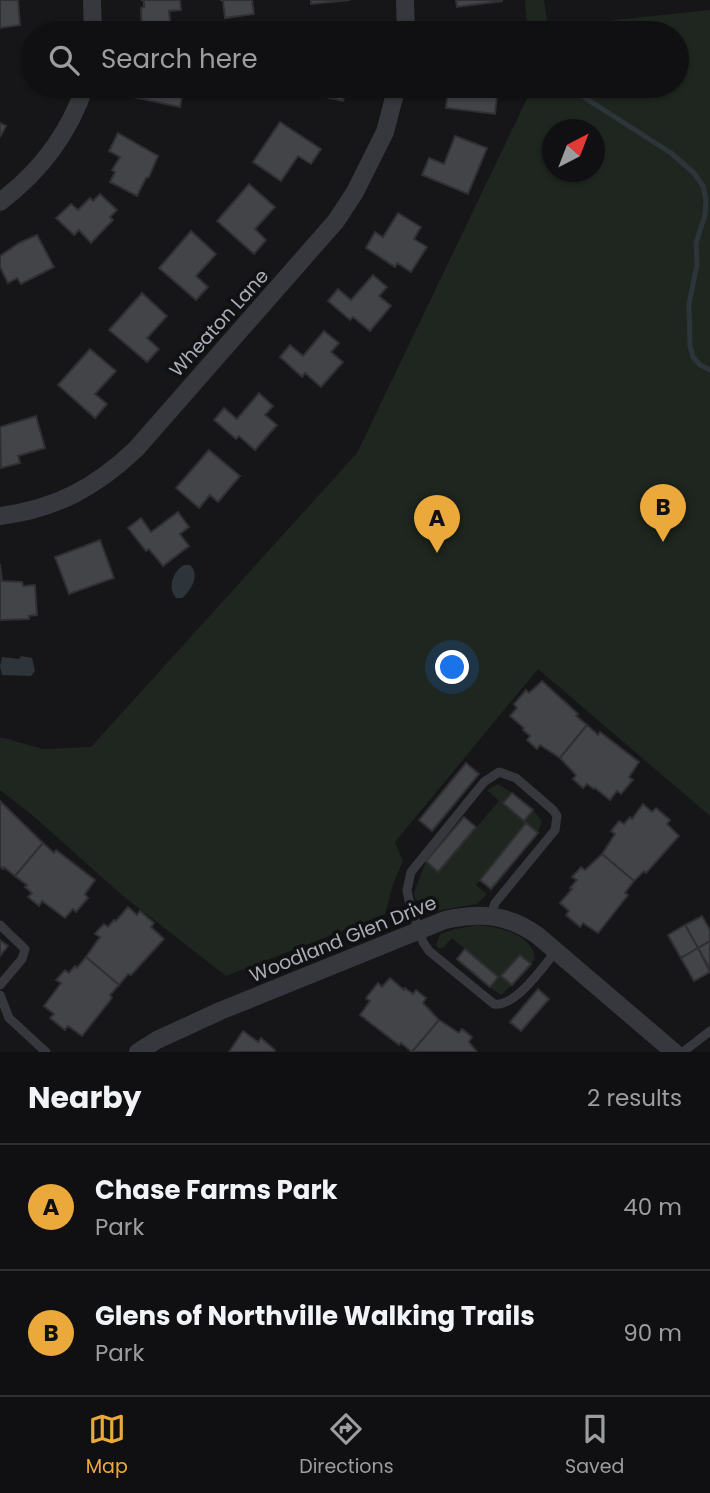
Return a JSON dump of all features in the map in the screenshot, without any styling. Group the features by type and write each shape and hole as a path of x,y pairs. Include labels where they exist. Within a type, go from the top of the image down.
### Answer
{"street":[{"path":"92,0 93,21"},
{"path":"405,0 406,21"},
{"path":"0,202 25,181 53,151 68,128 80,98"},
{"name":"Wheaton Lane","path":"0,516 43,507 83,491 136,449 336,221 355,192 385,132 394,98"},
{"name":"Woodland Glen Drive","path":"138,1052 157,1040 220,1011 418,931 462,916 491,915 526,927 674,1052"}],"lane":[{"path":"491,915 495,903 550,836 557,823 553,810 516,778 499,772 484,782 411,872 407,890 418,931 429,951 494,1004 506,1004 517,995 556,951"},
{"path":"0,925 24,949 22,959 0,985"},
{"path":"0,995 9,1018 46,1052"},
{"path":"682,1052 710,1031"}],"shaded area":[{"path":"525,0 544,0 547,21 527,21"},
{"path":"710,10 710,816 538,669 395,842 403,861 385,914 267,960 253,977 243,969 226,976 123,896 0,790 0,738 43,749 91,747 357,453 527,98 689,98 689,21 605,21"},
{"path":"184,565 190,565 193,569 194,582 182,598 176,598 172,580"},
{"path":"21,656 32,658 35,671 31,676 2,675 2,657 19,659"},
{"path":"498,784 512,793 503,803 524,820 533,810 542,821 538,833 526,824 476,885 487,894 477,904 436,911 425,909 414,893 426,861 439,871 499,801 487,790"},
{"path":"478,925 514,933 533,950 535,959 531,964 519,955 502,976 512,985 501,995 490,987 498,977 452,938 443,948 436,945 440,934"}],"building":[{"path":"0,0 18,0 20,25 0,28"},
{"path":"141,0 180,0 181,10 169,11 170,21 142,21 141,8 144,7 144,1"},
{"path":"220,0 252,0 254,14 225,18 223,1"},
{"path":"311,0 350,0 311,4"},
{"path":"456,0 502,0 502,1 457,7"},
{"path":"138,98 182,98 180,107"},
{"path":"447,98 497,98 495,114 446,108"},
{"path":"280,122 321,149 311,164 298,156 281,181 253,162"},
{"path":"0,123 6,126 0,137"},
{"path":"118,133 158,156 137,196 110,182 115,172 112,170 120,157 109,151"},
{"path":"455,136 487,148 468,194 422,175 429,158 444,164"},
{"path":"249,184 275,207 255,229 266,240 254,254 217,221"},
{"path":"100,194 117,210 110,217 113,220 91,243 79,230 74,235 56,218 71,204 78,210 90,198 93,201"},
{"path":"398,213 421,227 414,239 427,247 411,272 397,263 395,267 366,248 375,232 383,237"},
{"path":"191,231 216,254 196,276 208,287 196,300 159,268"},
{"path":"37,235 54,267 21,284 17,278 8,283 0,267 0,256"},
{"path":"373,275 387,287 379,296 391,306 370,331 353,317 350,320 328,301 338,289 351,300"},
{"path":"142,293 167,316 147,338 159,349 147,362 109,330"},
{"path":"324,331 339,343 331,352 343,362 321,387 305,373 302,377 280,357 290,345 303,356"},
{"path":"90,349 116,371 95,394 107,404 95,418 58,385"},
{"path":"259,393 273,406 265,415 277,425 255,450 239,436 236,439 214,420 224,408 237,419"},
{"path":"36,416 45,448 18,456 20,463 1,468 0,427"},
{"path":"209,450 240,476 218,502 210,495 199,508 176,488"},
{"path":"178,512 189,527 180,534 189,546 163,566 149,549 146,551 128,528 141,518 151,532"},
{"path":"100,540 114,578 69,594 55,557"},
{"path":"0,564 2,581 22,582 23,586 35,585 37,615 29,616 29,619 0,620"},
{"path":"542,681 587,725 560,758 540,745 537,749 527,740 530,736 524,728 510,716 517,708 514,704 526,690 529,693"},
{"path":"587,725 639,762 629,777 633,780 621,794 617,791 610,800 587,784 583,788 573,779 576,775 560,758"},
{"path":"466,763 479,774 432,831 419,820"},
{"path":"512,793 533,810 524,821 503,803"},
{"path":"0,801 43,843 15,876 0,866"},
{"path":"643,804 652,812 656,808 670,820 667,824 679,836 646,873 644,871 634,881 602,854 615,834 611,831 619,821 624,824 630,817 632,819"},
{"path":"464,817 476,827 438,872 426,861"},
{"path":"526,823 538,833 491,889 480,880"},
{"path":"43,843 95,880 85,894 88,898 76,912 73,909 65,918 42,901 39,906 28,897 32,893 25,887 27,885 15,876"},
{"path":"602,854 634,881 625,893 628,895 598,933 583,923 580,927 566,915 569,911 560,903 577,880 572,877 581,867 585,870"},
{"path":"128,907 137,915 140,911 154,923 151,927 164,939 119,985 86,957 100,937 95,934 99,929 104,924 108,927 116,921"},
{"path":"702,916 710,930 710,941 698,948 685,925"},
{"path":"685,925 698,948 681,958 668,935"},
{"path":"0,940 8,946 0,956"},
{"path":"710,941 710,969 698,948"},
{"path":"698,948 710,972 694,981 681,958"},
{"path":"465,949 498,977 490,987 457,959"},
{"path":"520,955 531,964 512,985 501,976"},
{"path":"86,957 119,985 82,1036 68,1026 65,1030 50,1018 54,1014 44,1006 61,983 56,980 65,970 69,973 75,966 77,968"},
{"path":"390,978 404,990 405,988 413,994 416,990 426,998 423,1003 439,1020 412,1052 360,1015 370,1001 366,998 378,983 382,987"},
{"path":"538,989 549,999 521,1031 510,1022"},
{"path":"439,1020 459,1033 462,1029 472,1037 469,1042 477,1052 412,1052"},
{"path":"243,1031 258,1042 261,1038 274,1052 229,1052"}],"waterway":[{"path":"585,98 671,153 694,173 703,186 705,215 696,243 697,265 689,304 690,346 693,357 700,365 710,370"}],"place":[{"name":"Glens of Northville Walking Trails","path":"663,542"},
{"name":"Chase Farms Park","path":"437,553"}]}
